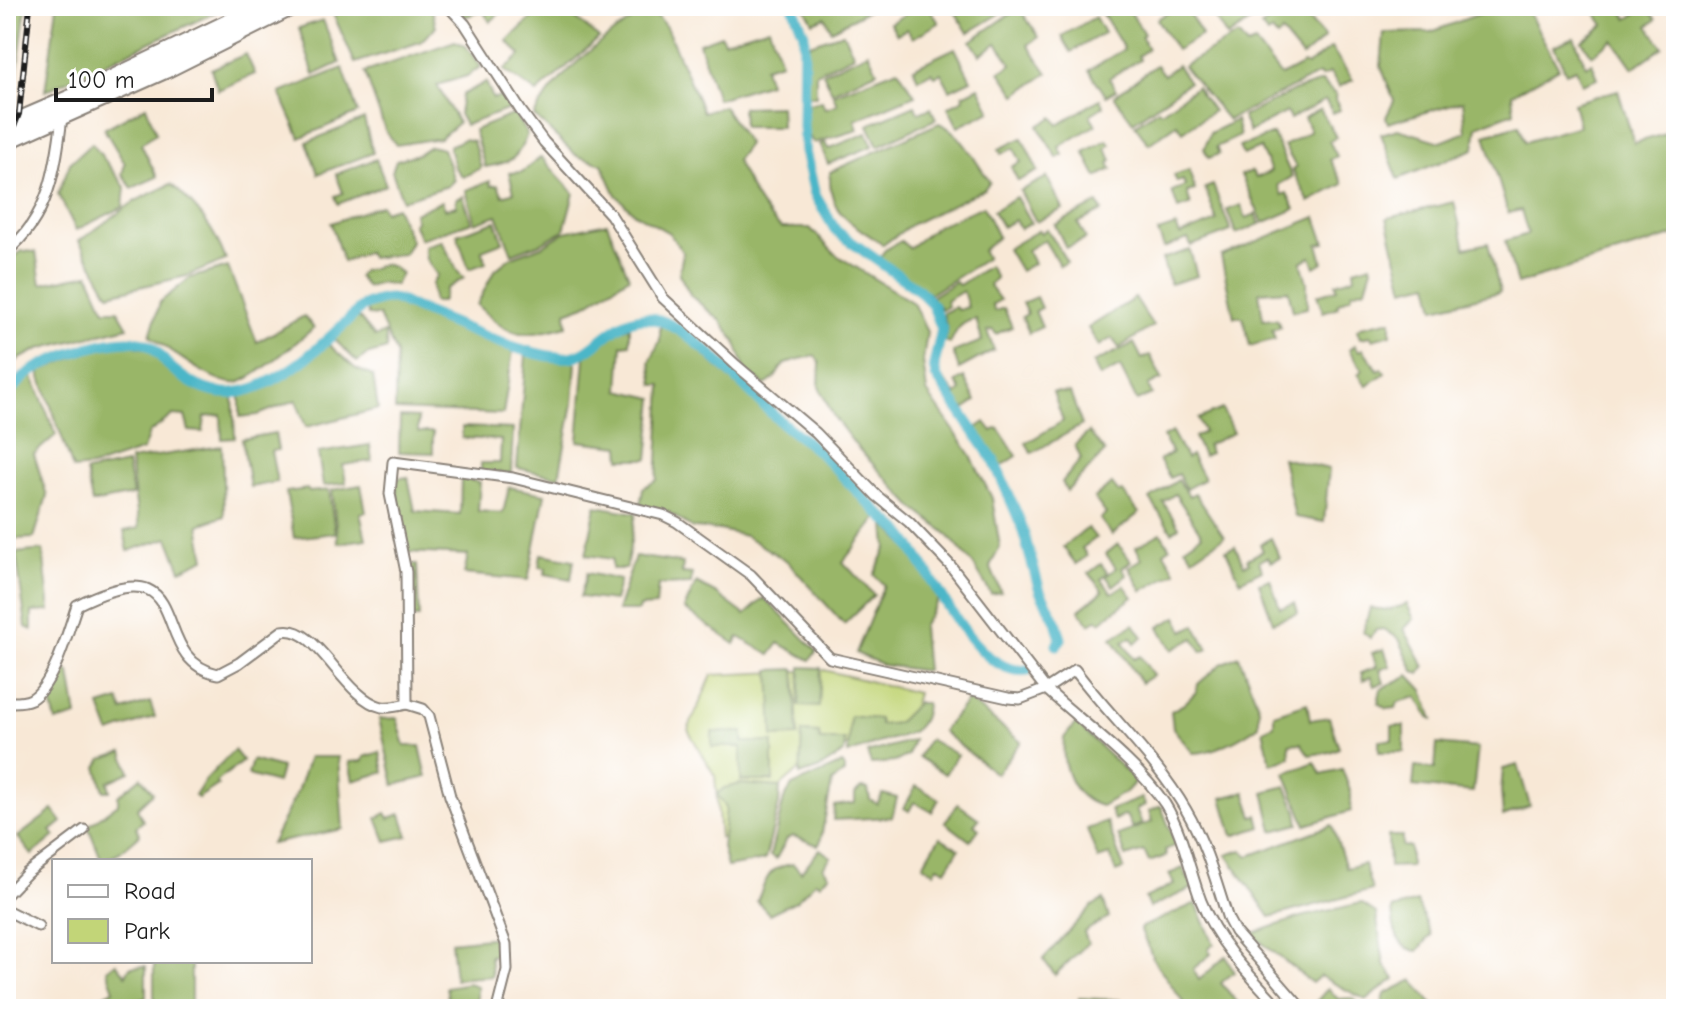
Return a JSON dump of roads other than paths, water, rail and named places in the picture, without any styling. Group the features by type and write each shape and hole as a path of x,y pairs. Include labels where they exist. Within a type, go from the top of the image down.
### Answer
{"highway":[{"path":"6,126 90,90 263,6"},
{"path":"6,141 165,70 293,6"}],"street":[{"path":"448,6 465,24 544,142 611,215 663,298 816,433 877,496 909,522 950,565 1046,689 1131,766 1163,801 1180,837 1202,903 1281,1009"},
{"path":"6,252 20,241 51,188 62,117"},
{"path":"407,704 406,572 390,494 393,462 513,478 663,515 751,575 830,658 1020,699 1046,689 1075,670 1101,706 1172,787 1199,833 1228,919 1230,939 1302,1009"},
{"path":"6,702 21,703 33,698 42,689 51,675 77,605 102,593 133,586 153,592 161,599 186,656 205,672 218,674 239,663 282,631 290,629 305,635 358,694 381,707 407,704 423,709 429,716 450,796 506,944 507,970 497,1009"},
{"path":"6,895 27,873 84,830"},
{"path":"6,910 38,926"}],"waterway":[{"path":"793,6 804,34 803,127 815,195 836,231 920,291 933,306 942,329 934,365 936,376 994,461 1021,524 1040,591 1056,621 1061,639 1057,645"},
{"path":"6,396 28,374 53,361 88,348 123,341 150,346 181,376 205,389 223,393 251,389 269,382 304,360 363,306 386,299 402,302 511,346 553,357 580,354 629,321 655,319 670,324 702,347 782,423 820,453 899,531 956,619 989,657 1008,668 1028,670"}],"railway":[{"path":"6,147 19,114 30,6"}]}
